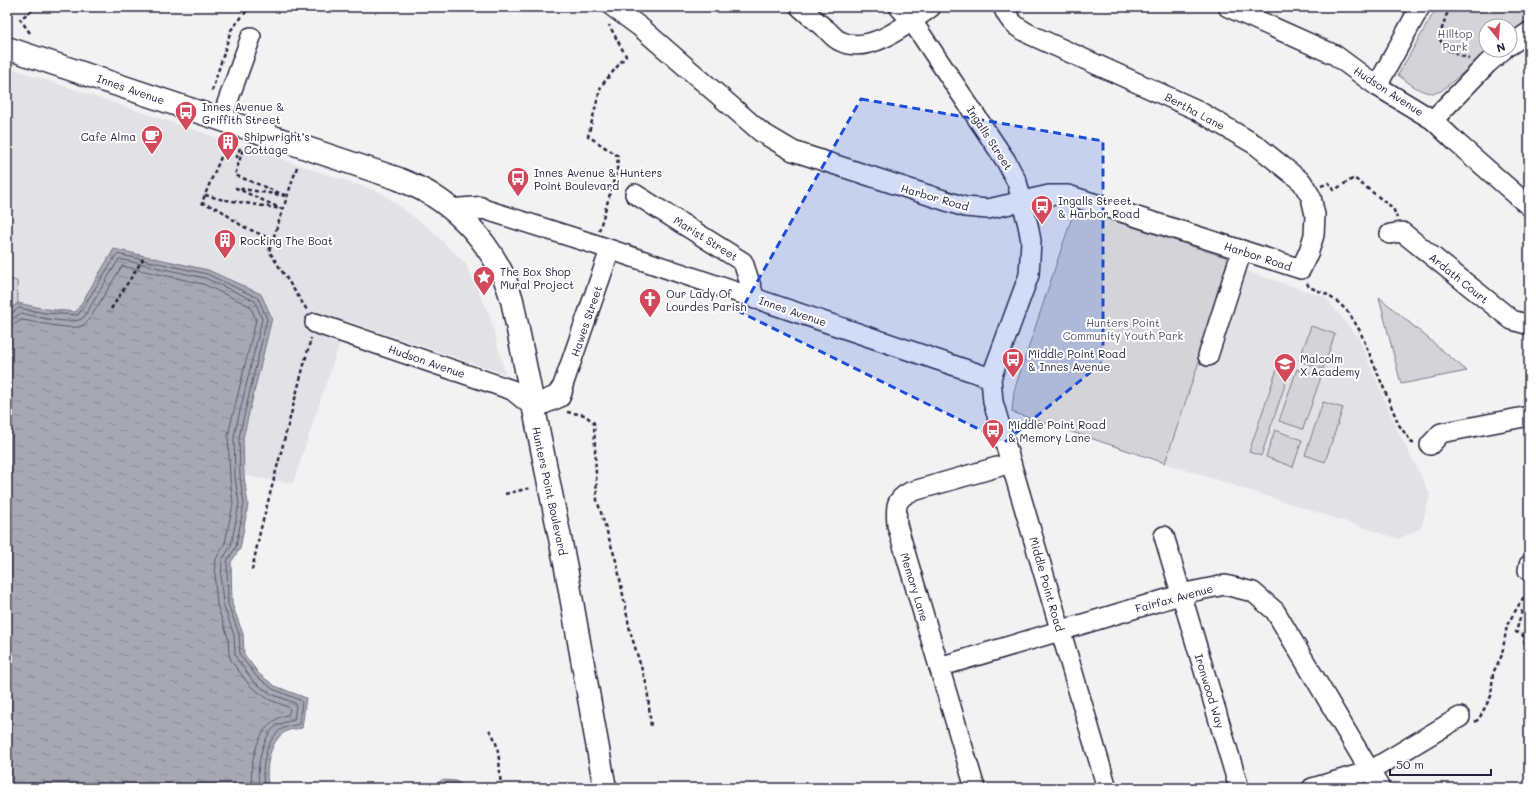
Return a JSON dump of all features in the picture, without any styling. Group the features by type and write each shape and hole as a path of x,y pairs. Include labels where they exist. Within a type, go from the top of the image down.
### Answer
{"main road":[{"name":"Innes Avenue","path":"7,48 396,178 431,194 454,210"},
{"path":"454,210 480,208"},
{"name":"Hunters Point Boulevard","path":"454,210 472,228 486,246 502,272 512,300 566,568 606,788"},
{"path":"533,407 559,396 564,401"}],"street":[{"name":"Harbor Road","path":"614,7 640,27 761,132 792,151 965,208 988,209 1049,195 1068,195 1301,270"},
{"path":"800,7 840,41 855,46 870,43 883,38 912,21 931,7"},
{"name":"Ingalls Street","path":"899,7 912,21 1006,161 1017,182 1022,201 1031,241 1029,275 992,378"},
{"name":"Bertha Lane","path":"1003,7 1009,19 1021,30 1195,109 1256,145 1302,182 1311,196 1315,215 1314,235 1309,252 1301,270"},
{"name":"Hudson Avenue","path":"1228,7 1335,55 1377,86 1433,120 1529,206"},
{"path":"1377,86 1416,8"},
{"path":"1518,40 1529,32"},
{"path":"221,120 251,37"},
{"path":"1433,120 1494,58"},
{"name":"Marist Street","path":"636,194 744,262 755,298"},
{"name":"Innes Avenue","path":"480,208 602,247 992,378"},
{"name":"Ardath Court","path":"1396,233 1512,320 1529,325"},
{"name":"Hawes Street","path":"564,401 602,247"},
{"path":"1208,356 1242,250"},
{"name":"Hudson Avenue","path":"315,323 512,390 533,407"},
{"name":"Middle Point Road","path":"992,378 993,402 1107,788"},
{"path":"1430,444 1441,433 1529,416"},
{"name":"Memory Lane","path":"975,788 897,524 897,503 901,496 910,492 1011,463"},
{"name":"Ironwood Way","path":"1164,536 1239,788"},
{"path":"1529,565 1529,571"},
{"name":"Fairfax Avenue","path":"939,667 1181,594 1225,585 1253,592 1275,611 1380,788"},
{"path":"1312,788 1370,771 1460,717"}],"path":[{"path":"30,33 20,19 38,7"},
{"path":"212,91 231,30 250,7"},
{"path":"602,247 617,170 618,156 588,136 601,86 626,56 606,19 614,7"},
{"path":"1451,7 1446,16 1439,38 1446,49 1470,60 1479,72"},
{"path":"226,144 202,203 219,209 242,226 273,240"},
{"path":"236,156 237,157 242,149 235,174 287,196"},
{"path":"252,570 260,532 315,323 269,251 297,167"},
{"path":"1309,192 1329,183 1334,190 1354,178 1393,208 1396,233"},
{"path":"282,209 236,188 287,196"},
{"path":"204,195 220,200 282,209"},
{"path":"111,309 145,256"},
{"path":"1301,270 1309,287 1326,294 1339,303 1349,313 1360,331 1399,425 1412,443 1430,444"},
{"path":"564,401 585,414 594,423 597,500 617,564 630,631 646,686 651,726"},
{"path":"504,494 530,488"},
{"path":"1460,717 1472,724 1479,719 1491,696 1493,673 1502,655 1507,625 1529,588"},
{"path":"1529,609 1522,611 1516,632 1523,635 1529,662"},
{"path":"489,730 497,743 501,788"}],"highlighted area":[{"path":"861,99 1103,141 1103,362 1005,442 740,312"}],"shaded area":[{"path":"7,67 382,193 431,230 465,263 490,316 505,374 347,321 293,483 244,476 243,438 251,400 146,257 114,249 76,312 46,309 18,303 17,281 7,272"},
{"name":"Malcolm X Academy","path":"1231,266 1325,297 1359,339 1397,429 1430,494 1421,528 1399,539 1165,463"}],"green space":[{"name":"Hilltop Park","path":"1437,7 1529,7 1529,18 1518,27 1518,18 1478,18 1478,58 1480,58 1441,91 1429,93 1418,89 1398,75"},
{"name":"Hunters Point Community Youth Park","path":"1075,208 1231,259 1231,266 1165,463 1012,412 1014,391"},
{"path":"7,278 17,281 18,303 7,312"},
{"path":"1379,297 1467,371 1401,384"},
{"path":"1311,326 1335,334 1323,369 1299,361"},
{"path":"1278,366 1290,370 1261,456 1249,452"},
{"path":"1297,369 1321,377 1303,429 1279,421"},
{"path":"1323,402 1343,408 1325,462 1305,455"},
{"path":"1275,430 1302,440 1293,467 1266,457"}],"water":[{"path":"114,249 208,270 261,294 272,318 243,438 244,476 248,505 240,549 231,562 232,604 243,634 244,654 259,674 275,686 306,698 302,728 289,730 281,735 272,748 269,756 267,773 269,788 7,788 7,312 18,303 46,309 76,312"},
{"path":"442,780 456,781 467,788 431,788"}],"place":[{"name":"Innes Avenue & Griffith Street","path":"186,132"},
{"name":"Cafe Alma","path":"152,156"},
{"name":"Shipwright’s Cottage","path":"228,162"},
{"name":"Innes Avenue & Hunters Point Boulevard","path":"518,198"},
{"name":"Ingalls Street & Harbor Road","path":"1042,226"},
{"name":"Rocking The Boat","path":"225,260"},
{"name":"The Box Shop Mural Project","path":"484,296"},
{"name":"Our Lady Of Lourdes Parish","path":"650,318"},
{"name":"Middle Point Road & Innes Avenue","path":"1013,378"},
{"name":"Malcolm X Academy","path":"1285,384"},
{"name":"Middle Point Road & Memory Lane","path":"993,450"}]}
